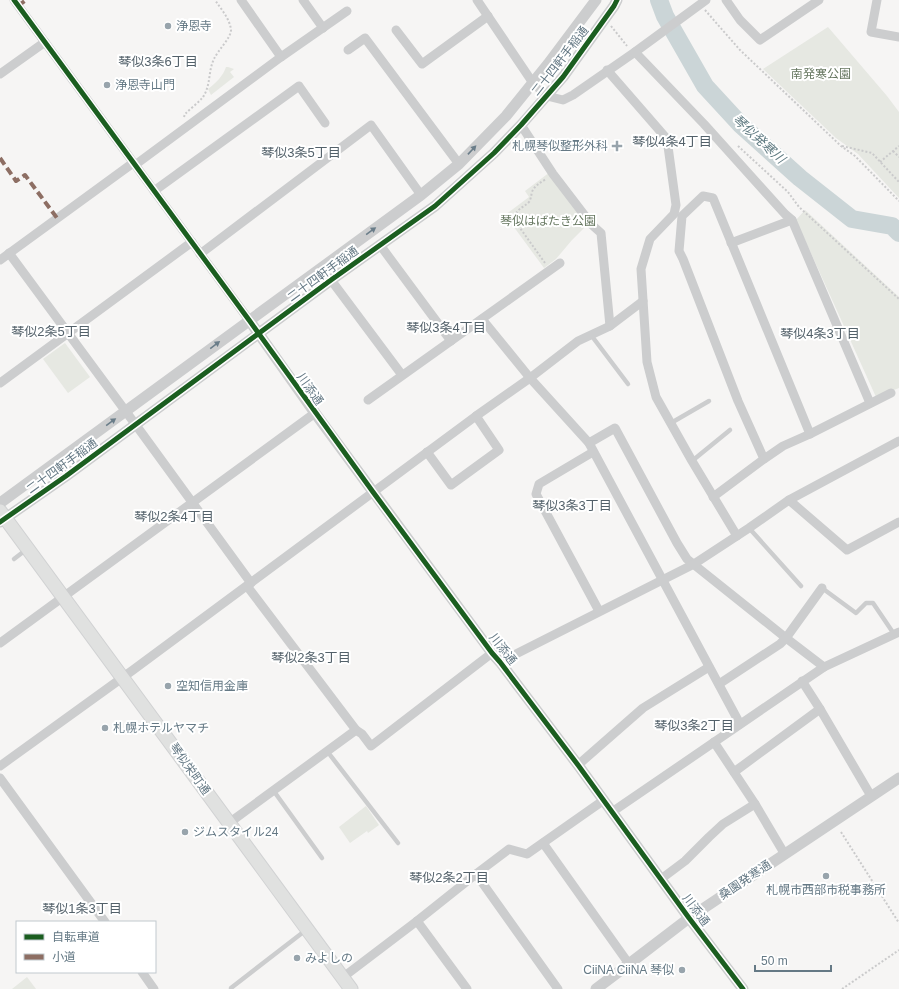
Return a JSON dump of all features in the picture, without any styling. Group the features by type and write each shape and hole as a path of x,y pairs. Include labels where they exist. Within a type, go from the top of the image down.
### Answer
{"main road":[{"name":"琴似栄町通","path":"2,517 63,596 351,989"}],"street":[{"path":"14,0 249,320"},
{"path":"241,0 281,57"},
{"path":"303,0 323,28"},
{"path":"477,0 533,83 547,96 563,100 692,11 705,4"},
{"name":"二十四軒手稲通","path":"0,503 421,195 459,164 506,116 548,64 596,0"},
{"path":"726,0 740,20 760,40 819,0"},
{"path":"877,0 871,32 899,37"},
{"name":"二十四軒手稲通","path":"2,517 66,476 331,280 435,206 494,154 547,96 563,77 616,3"},
{"path":"0,260 187,127 347,10"},
{"path":"396,30 422,64 488,16"},
{"path":"348,50 365,38 459,164"},
{"path":"0,74 45,42"},
{"path":"634,52 704,124 792,220 870,403"},
{"path":"607,70 667,140 676,205 674,214 650,239 641,269 647,362 656,397 737,536"},
{"path":"154,191 298,86 326,123"},
{"path":"521,125 553,174 592,225 601,233 610,326"},
{"path":"200,254 371,126 421,195"},
{"path":"764,458 738,401 679,251 682,216 703,196 713,198 810,434"},
{"path":"731,243 792,220"},
{"path":"0,383 192,242"},
{"path":"380,245 451,341"},
{"path":"9,253 192,502 249,584 356,730 362,734 371,746 492,652"},
{"path":"368,400 560,263"},
{"path":"331,280 402,375"},
{"path":"0,766 476,416 530,378 578,341 610,326 644,301"},
{"path":"482,319 530,378 591,447 740,724"},
{"name":"川添通","path":"249,320 373,492 578,765 689,918 743,989"},
{"path":"713,497 782,446 810,434 891,393"},
{"path":"0,642 315,412"},
{"path":"427,452 451,485 499,450 476,416"},
{"path":"599,612 536,494 539,484 615,428 687,559 824,667"},
{"path":"500,662 694,564 789,500 899,441"},
{"path":"789,500 847,550 899,522"},
{"path":"719,684 780,644 822,588"},
{"path":"612,812 824,667 896,633"},
{"path":"578,765 644,708 709,667"},
{"path":"802,681 872,796"},
{"path":"734,772 820,709"},
{"path":"229,823 356,730"},
{"path":"714,742 755,804 784,853"},
{"path":"0,778 104,921"},
{"name":"桑園発寒通","path":"596,989 689,918 784,853 899,778"},
{"path":"342,978 509,849 527,854 604,800"},
{"path":"661,879 685,860 723,824 755,804"},
{"path":"543,843 629,964"},
{"path":"476,874 558,989"},
{"path":"417,921 466,989"},
{"path":"143,973 154,989"}],"lane":[{"path":"591,335 628,384"},
{"path":"671,423 709,402"},
{"path":"692,461 730,430"},
{"path":"749,528 801,586"},
{"path":"14,559 28,549"},
{"path":"822,588 856,613 866,603 873,603 896,633"},
{"path":"327,751 398,843"},
{"path":"273,790 322,858"},
{"path":"231,989 307,929"}],"path":[{"path":"187,127 183,119 185,114 202,98 207,89 212,63 228,39 231,31 229,22 215,0"},
{"path":"705,4 740,50 841,146 855,156 899,201"},
{"path":"610,25 627,46"},
{"path":"734,142 788,192 799,207 899,299"},
{"path":"841,146 872,153 899,182"},
{"path":"880,162 899,146"},
{"path":"894,151 899,157"},
{"path":"547,266 514,218 517,211 528,203 532,191 536,186 553,174"},
{"path":"842,832 899,923"},
{"path":"842,989 899,950"}],"green space":[{"name":"南発寒公園","path":"828,27 899,112 899,198 858,154 836,138 763,69"},
{"path":"226,67 234,69 230,72 234,77 211,95 208,89 219,79"},
{"name":"琴似はばたき公園","path":"550,172 587,225 556,259 544,268 505,215 529,197 525,191"},
{"path":"805,210 899,297 899,388 876,397 796,220"},
{"path":"65,343 90,377 68,393 43,359"},
{"path":"366,806 379,825 368,833 367,831 350,843 339,827"},
{"path":"27,977 36,989 12,989"}],"waterway":[{"name":"琴似発寒川","path":"659,0 665,16 705,86 740,124 800,178 852,219 892,226 899,233"}],"marked path":[{"path":"18,6 26,0"},
{"path":"0,158 16,181 25,175 57,218"}],"cycle path":[{"path":"14,0 249,320 373,492 492,653 578,765 689,918 743,989"},
{"path":"0,522 66,476 331,280 435,206 494,153 521,125 563,77 617,0"}],"place":[{"name":"浄恩寺","path":"168,26"},
{"name":"浄恩寺山門","path":"107,85"},
{"name":"札幌琴似整形外科","path":"617,146"},
{"name":"空知信用金庫","path":"168,686"},
{"name":"札幌ホテルヤマチ","path":"105,728"},
{"name":"ジムスタイル24","path":"185,832"},
{"name":"札幌市西部市税事務所","path":"826,876"},
{"name":"みよしの","path":"297,958"},
{"name":"CiiNA CiiNA 琴似","path":"682,970"}],"district":[{"name":"琴似3条6丁目","path":"158,61"},
{"name":"琴似4条4丁目","path":"672,141"},
{"name":"琴似3条5丁目","path":"301,152"},
{"name":"琴似3条4丁目","path":"446,327"},
{"name":"琴似2条5丁目","path":"51,331"},
{"name":"琴似4条3丁目","path":"820,333"},
{"name":"琴似3条3丁目","path":"572,505"},
{"name":"琴似2条4丁目","path":"174,516"},
{"name":"琴似2条3丁目","path":"311,657"},
{"name":"琴似3条2丁目","path":"694,725"},
{"name":"琴似2条2丁目","path":"449,877"},
{"name":"琴似1条3丁目","path":"82,908"}]}
